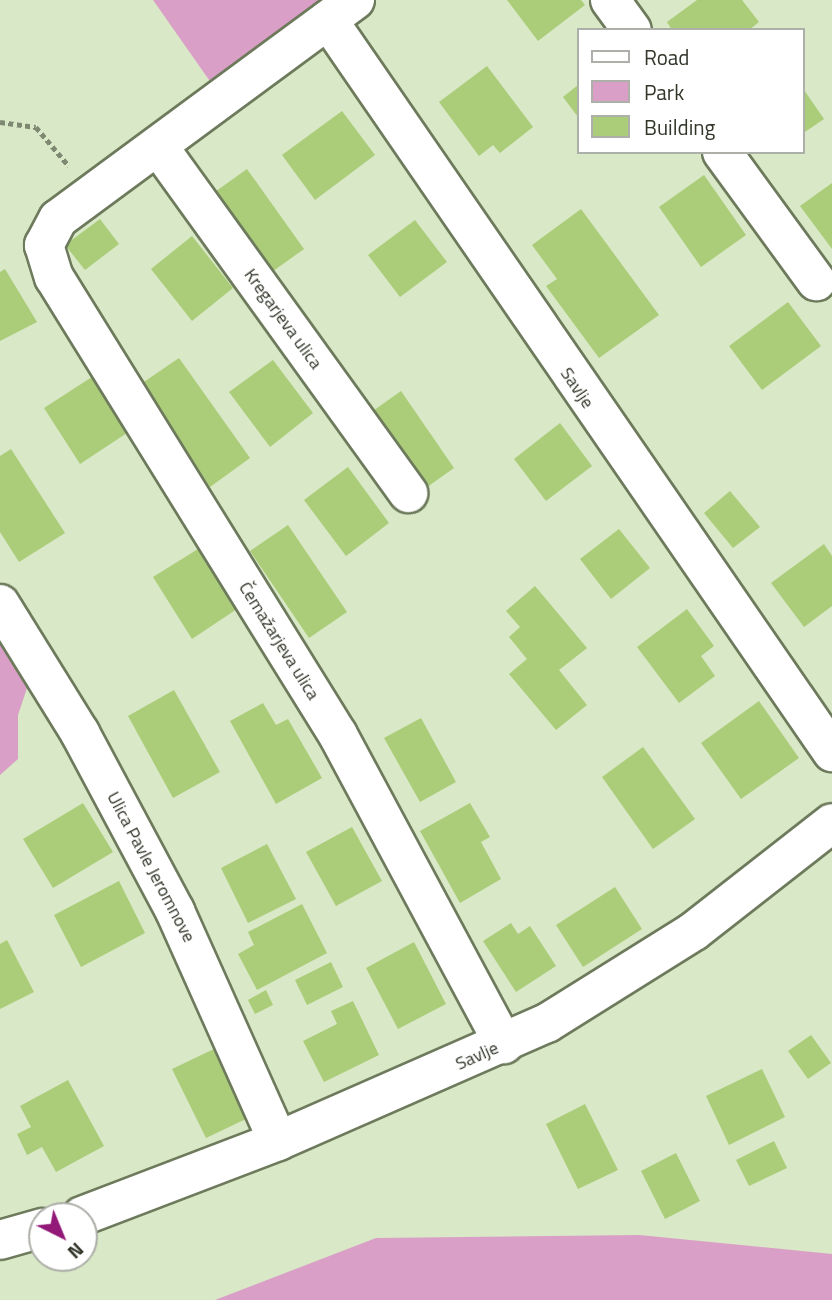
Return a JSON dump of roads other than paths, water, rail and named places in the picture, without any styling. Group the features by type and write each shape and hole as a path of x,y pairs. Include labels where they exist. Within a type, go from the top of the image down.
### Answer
{"street":[{"path":"610,0 631,28"},
{"path":"158,146 342,10"},
{"name":"Savlje","path":"342,10 832,752"},
{"name":"Čemažarjeva ulica","path":"158,146 58,219 44,245 54,277 338,735 504,1044"},
{"name":"Kregarjeva ulica","path":"158,146 408,493"},
{"path":"723,154 816,281"},
{"name":"Ulica Pavle Jeromnove","path":"0,604 80,733 175,911 278,1141"},
{"name":"Savlje","path":"98,1210 278,1141 504,1044 645,965 832,823"},
{"path":"0,1240 28,1232"}]}
